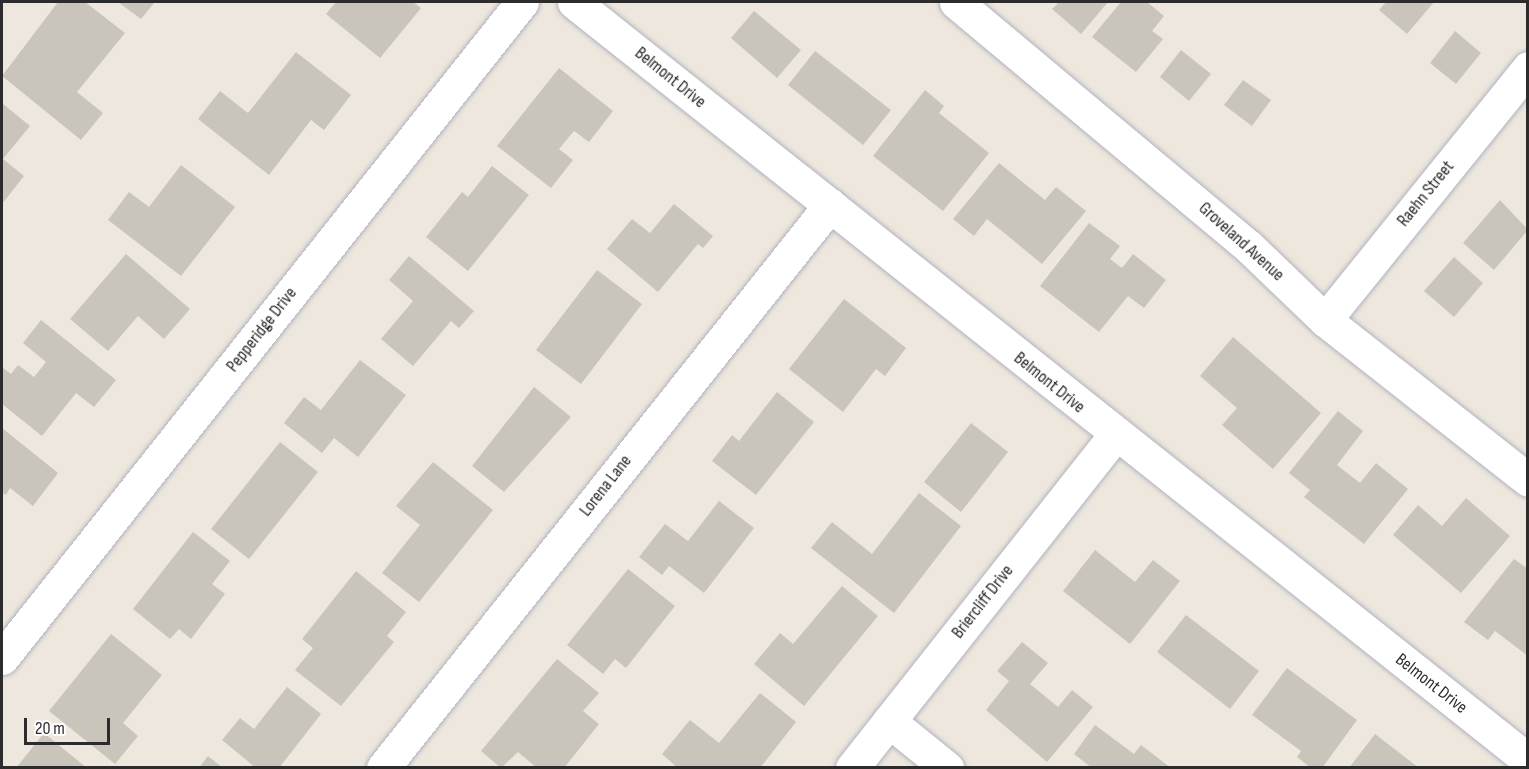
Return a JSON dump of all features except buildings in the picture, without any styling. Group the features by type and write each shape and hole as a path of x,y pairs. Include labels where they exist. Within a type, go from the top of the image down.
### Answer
{"street":[{"name":"Pepperidge Drive","path":"2,658 522,2"},
{"name":"Belmont Drive","path":"574,2 830,205 1114,436 1527,760"},
{"name":"Groveland Avenue","path":"956,2 1248,246 1325,320 1527,480"},
{"name":"Raehn Street","path":"1325,320 1527,68"},
{"name":"Lorena Lane","path":"383,768 830,205"},
{"name":"Briercliff Drive","path":"852,768 1114,436"},
{"path":"889,721 947,768"}]}
